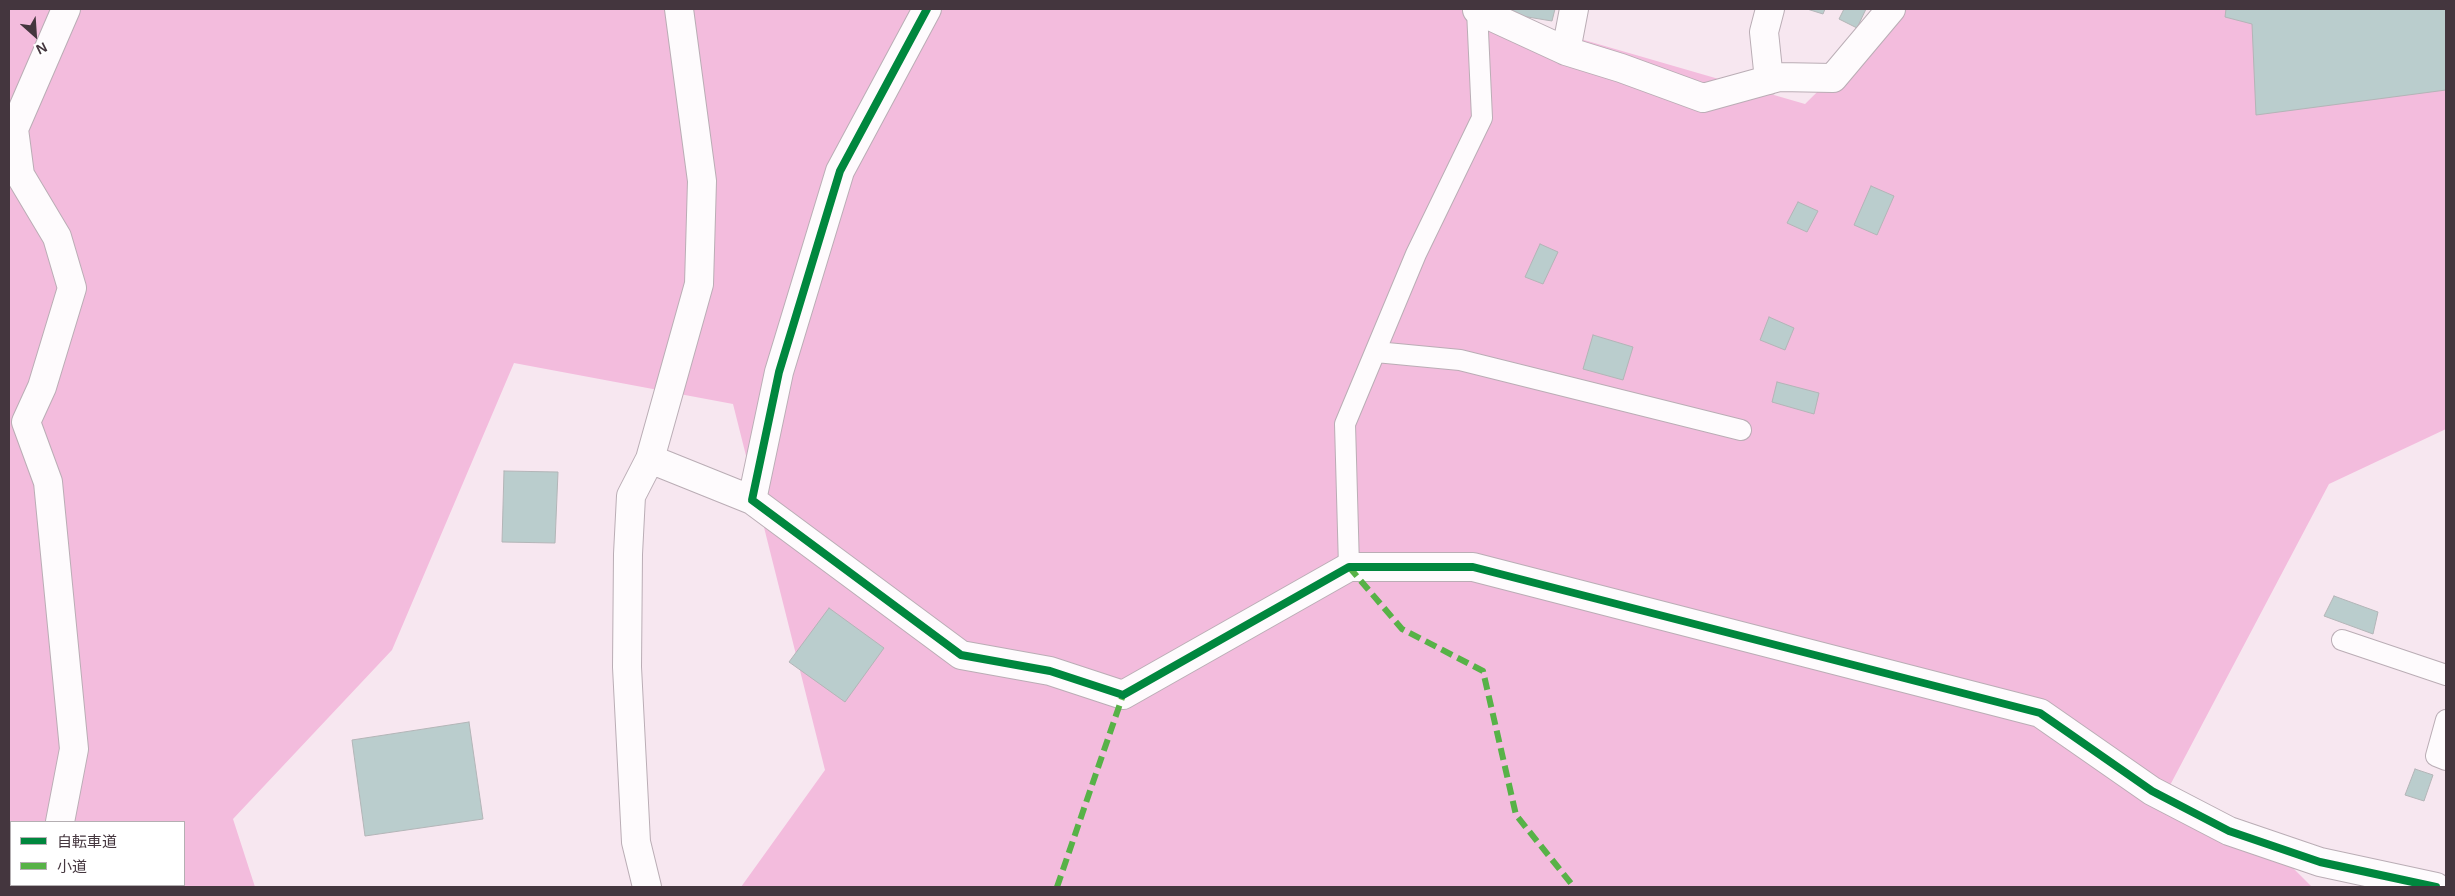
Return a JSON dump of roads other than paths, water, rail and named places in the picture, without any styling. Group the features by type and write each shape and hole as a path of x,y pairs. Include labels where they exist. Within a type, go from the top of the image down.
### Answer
{"street":[{"path":"60,821 74,749 48,482 26,422 42,386 72,288 57,236 20,174 14,129 66,9"},
{"path":"647,887 636,842 628,667 628,563 631,496 650,459 698,284 702,181 678,9"},
{"path":"752,500 779,372 840,171 927,9"},
{"path":"1566,52 1574,9"},
{"path":"1769,80 1764,32 1770,9"},
{"path":"1477,10 1566,52 1621,68 1703,98 1779,77 1834,78 1891,9"},
{"path":"650,459 752,500 961,655 1050,671 1123,695 1349,567 1473,567 2040,714 2152,791 2229,831 2320,862 2436,887"}],"lane":[{"path":"1349,567 1345,424 1416,254 1482,118 1477,10"},
{"path":"1376,352 1460,360 1741,430"},
{"path":"2342,640 2446,675"},
{"path":"2446,720 2436,756 2446,760"}]}
